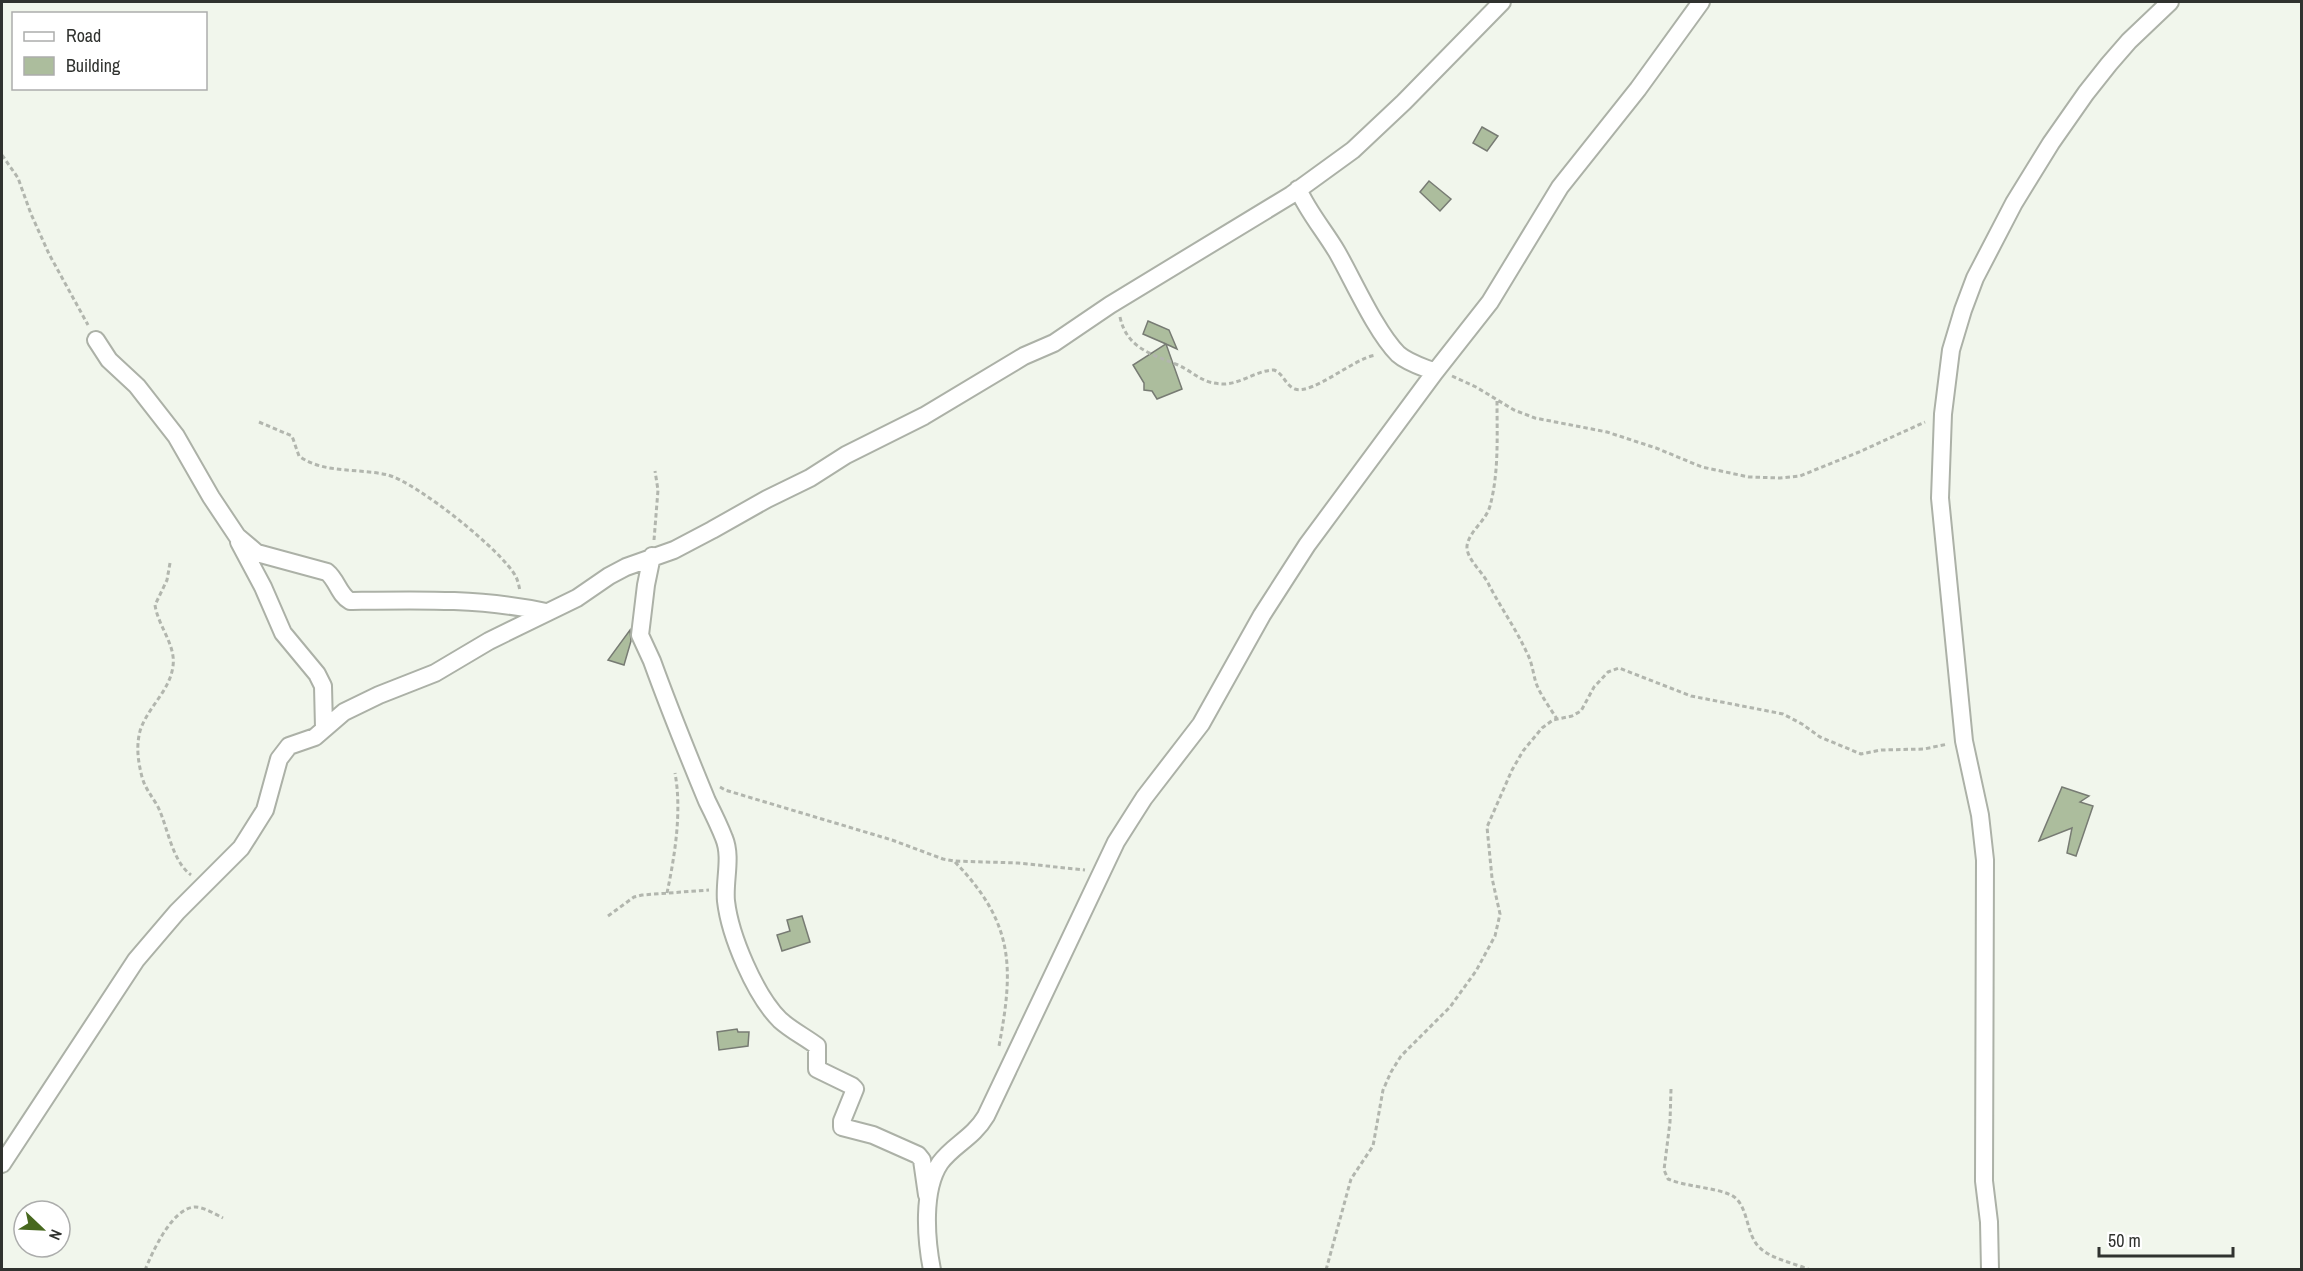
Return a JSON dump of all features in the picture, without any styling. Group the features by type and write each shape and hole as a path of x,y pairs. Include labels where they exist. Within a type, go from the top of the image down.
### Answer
{"street":[{"path":"2,1164 136,960 177,912 241,848 261,817 283,751 296,743 315,737 344,712 379,695 435,673 546,612 577,598 609,576 690,542 810,478 846,455 924,416 1024,356 1054,343 1298,189 1353,150 1404,102 1502,2"},
{"path":"928,1205 933,1179 940,1163 972,1135 985,1118 1101,872 1116,842 1144,798 1201,724 1262,615 1307,545 1435,372 1491,302 1560,187 1638,89 1701,2"},
{"path":"1990,1269 1989,1222 1984,1180 1985,860 1980,815 1964,741 1940,498 1943,414 1951,350 1975,278 2014,203 2051,143 2086,93 2130,41 2170,2"},
{"path":"1298,189 1305,204 1335,248 1382,332 1396,351 1412,363 1435,372"},
{"path":"96,340 109,360 137,386 176,436 211,497 237,536 283,633 317,674 323,686 324,728"},
{"path":"237,536 257,553 327,572 350,602 455,600 523,607 546,612"},
{"path":"652,556 640,639 652,661 725,840 726,888 731,928 766,1003 782,1021 817,1046 818,1070 855,1089 842,1126 918,1155 922,1160 928,1205 927,1244 932,1269"}],"path":[{"path":"2,155 18,178 49,254 96,340"},
{"path":"1118,301 1123,329 1138,347 1159,360 1190,371 1209,383 1228,383 1274,370 1281,374 1288,385 1302,390 1362,359 1396,351"},
{"path":"1435,372 1460,379 1497,401 1535,418 1608,432 1702,467 1749,477 1800,476 1943,414"},
{"path":"1497,401 1496,461 1490,508 1470,537 1467,547 1470,556 1488,581 1500,607 1518,634 1529,656 1537,685 1557,719"},
{"path":"258,422 289,434 294,438 299,456 311,464 390,476 435,501 505,562 516,577 523,607"},
{"path":"652,556 658,490 656,471"},
{"path":"170,563 167,580 155,605 160,626 173,653 174,664 171,678 141,728 137,750 148,792 157,805 182,865 188,873 206,882"},
{"path":"1326,1269 1351,1179 1373,1146 1383,1090 1391,1072 1401,1056 1450,1007 1476,971 1495,936 1500,914 1492,878 1487,827 1512,770 1523,751 1542,728 1557,719 1572,716 1581,711 1594,687 1608,672 1619,668 1691,696 1783,714 1820,737 1861,754 1881,750 1924,749 1964,741"},
{"path":"667,893 678,807 674,762 688,752"},
{"path":"695,770 725,790 874,834 954,861 1018,863 1101,872"},
{"path":"954,861 971,878 987,902 1006,945 1008,972 1006,1010 997,1054"},
{"path":"608,916 634,897 726,888"},
{"path":"1671,1089 1670,1122 1664,1170 1668,1179 1731,1195 1740,1203 1750,1236 1760,1249 1810,1269"},
{"path":"145,1269 153,1251 173,1220 184,1212 200,1208 223,1218"}],"building":[{"path":"1482,127 1498,136 1487,151 1473,143"},
{"path":"1429,181 1451,199 1440,211 1420,192"},
{"path":"1148,321 1169,330 1177,349 1143,334"},
{"path":"1166,344 1182,389 1157,399 1152,391 1144,390 1144,383 1133,365"},
{"path":"630,630 631,641 624,665 608,660"},
{"path":"2062,787 2089,796 2080,802 2093,806 2076,856 2067,853 2072,828 2039,841"},
{"path":"802,916 810,942 782,951 777,935 790,931 787,920"},
{"path":"737,1029 738,1032 749,1032 748,1046 719,1050 717,1032"}]}
